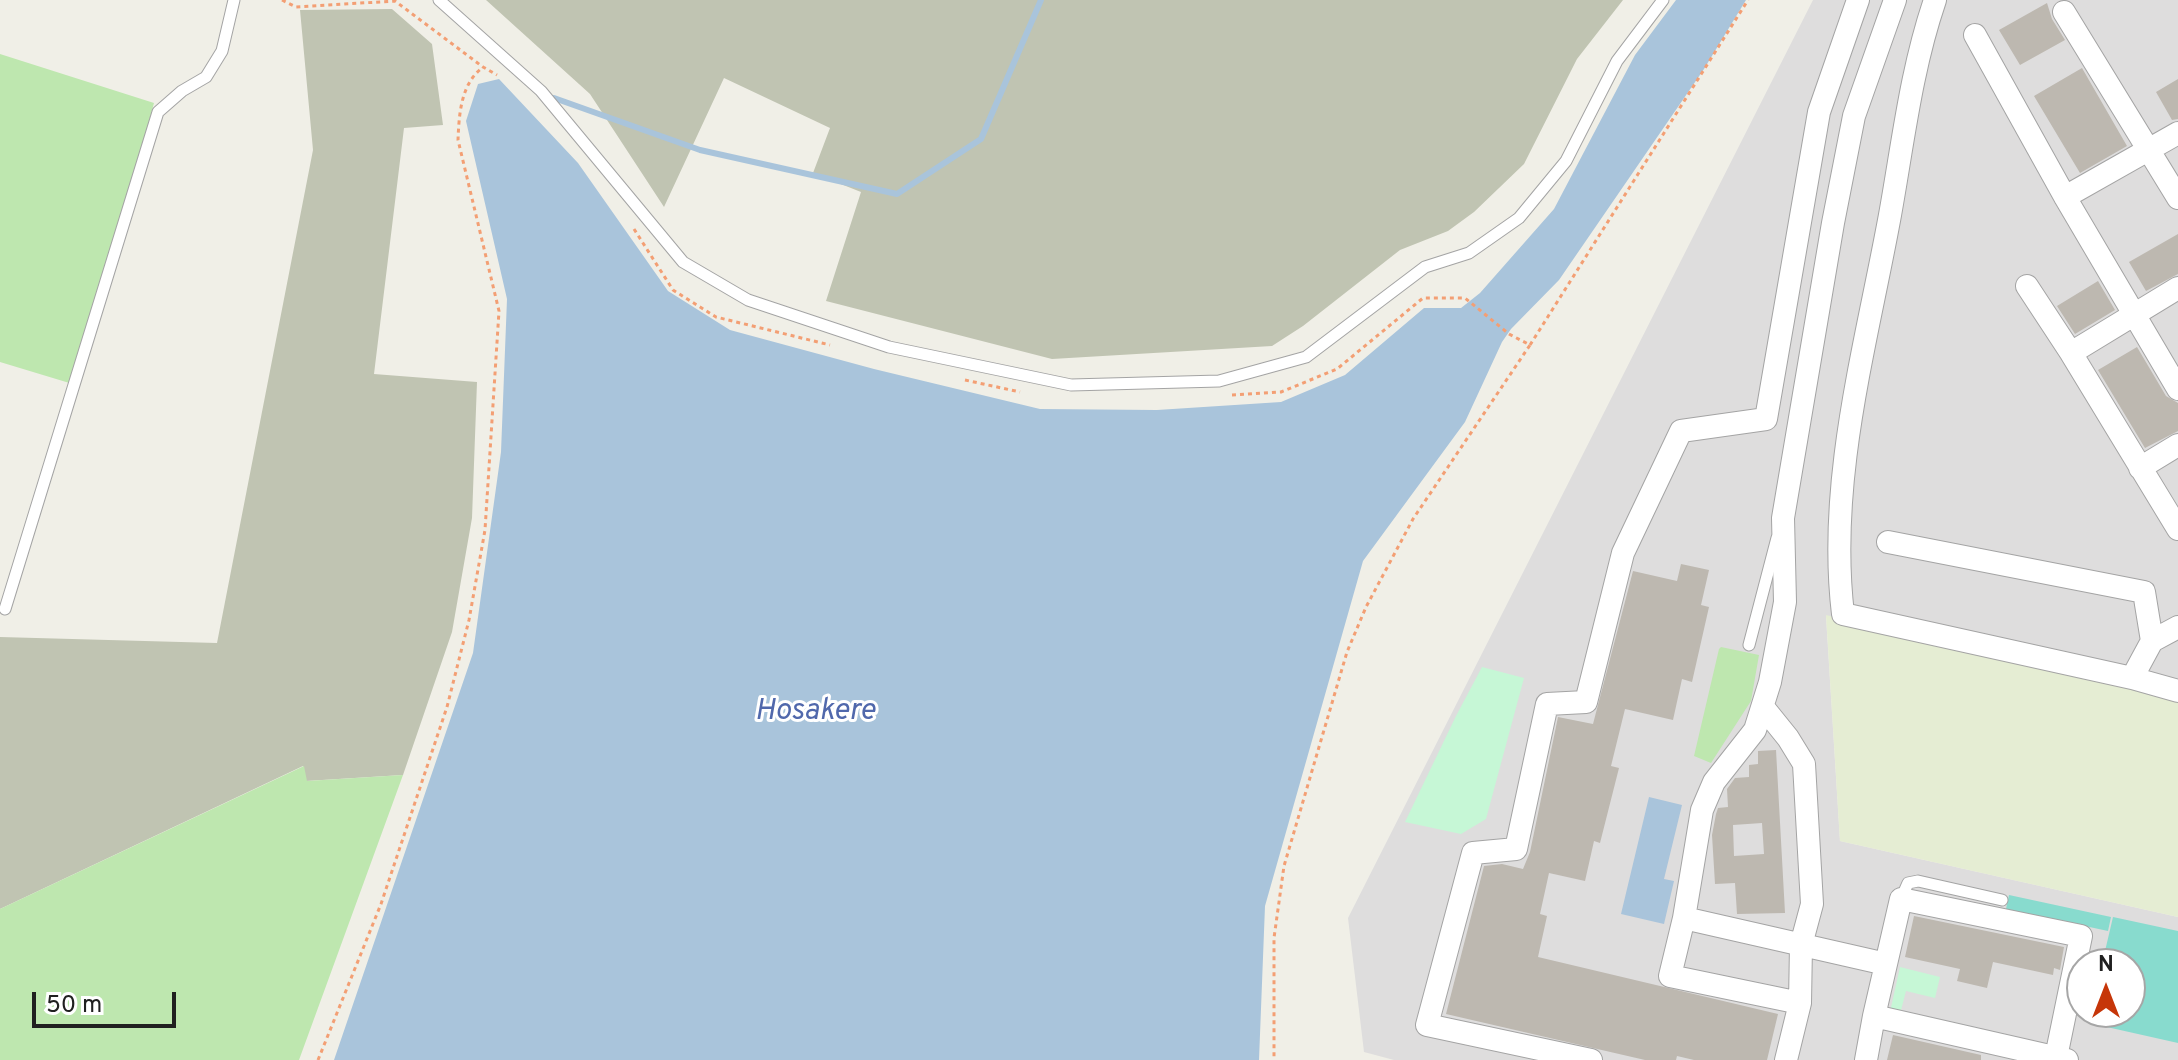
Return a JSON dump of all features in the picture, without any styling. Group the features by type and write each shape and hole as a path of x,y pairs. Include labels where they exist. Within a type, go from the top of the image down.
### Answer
{"street":[{"path":"1591,1060 1427,1025 1473,853 1516,849 1547,704 1586,702 1623,553 1681,431 1766,419 1819,112 1858,0"},
{"path":"1800,1003 1670,976 1684,918 1702,810 1714,782 1755,730 1770,682 1785,602 1783,518 1830,239 1854,116 1895,0"},
{"path":"1935,0 1910,92 1852,414 1838,574 1843,614 2178,691"},
{"path":"2064,12 2178,198"},
{"path":"1975,35 2065,197 2178,389"},
{"path":"1819,112 1854,116"},
{"path":"2065,197 2178,133"},
{"path":"2027,286 2178,529"},
{"path":"2071,353 2178,288"},
{"path":"2140,468 2178,445"},
{"path":"1888,542 2144,592 2152,641"},
{"path":"2132,678 2152,641 2178,627"},
{"path":"1763,707 1804,764 1812,904 1801,945 1800,1003 1786,1060"},
{"path":"1866,1060 1874,1016 1901,899 2081,936 2062,1059 1874,1016"},
{"path":"1684,918 1886,964"}],"lane":[{"path":"5,609 158,112 182,91 206,77 222,51 234,0"},
{"path":"439,0 541,91 683,262 748,300 889,347 1071,385 1219,381 1306,357 1425,267 1469,253 1519,218 1566,161 1617,61 1663,0"},
{"path":"1749,645 1783,518"},
{"path":"1901,899 1908,883 1918,881 2002,900"}],"path":[{"path":"282,0 296,7 395,1 498,75"},
{"path":"1274,1060 1274,938 1284,866 1347,652 1366,607 1413,519 1530,345 1748,0"},
{"path":"318,1060 381,904 447,707 469,620 485,530 499,311 458,140 459,119 469,78 483,67"},
{"path":"628,220 673,290 716,317 831,345"},
{"path":"1219,396 1281,392 1337,369 1423,298 1465,298 1509,334 1530,345"},
{"path":"961,379 1028,393"}],"shaded area":[{"path":"486,0 1623,0 1577,59 1524,164 1474,212 1448,231 1400,250 1303,326 1272,346 1052,359 826,301 861,192 813,173 830,128 724,78 664,207 590,94"},
{"path":"1813,0 2178,0 2178,698 1826,616 1840,841 2178,917 2178,1060 1394,1060 1364,1052 1348,918"},
{"path":"392,9 432,44 443,125 404,128 374,374 477,382 472,518 452,632 403,775 306,781 303,766 0,909 0,637 217,643 313,150 300,10"},
{"path":"1826,615 2178,698 2178,917 1840,841"},
{"path":"2009,895 2111,917 2108,931 2006,909"},
{"path":"2113,917 2178,931 2178,1043 2111,1028 2146,1028 2146,948 2106,948"}],"green space":[{"path":"0,54 154,103 76,385 0,362"},
{"path":"1721,647 1759,655 1751,701 1711,763 1694,756"},
{"path":"1482,667 1524,678 1486,819 1461,834 1405,822 1456,716"},
{"path":"304,766 307,781 403,775 299,1060 0,1060 0,909"},
{"path":"1900,967 1940,977 1935,998 1906,991 1900,1014 1890,1012"}],"water":[{"name":"Hosakere","path":"1676,0 1746,0 1704,69 1559,280 1502,342 1465,422 1363,561 1265,906 1259,1060 334,1060 473,653 501,452 507,299 466,121 478,84 499,79 578,163 668,291 730,330 1040,409 1157,410 1281,402 1345,375 1424,308 1461,308 1480,293 1554,209 1635,55"},
{"path":"1649,797 1682,805 1664,879 1674,881 1664,924 1621,914"}],"building":[{"path":"2047,3 2052,19 2065,40 2020,65 1999,30"},
{"path":"2082,68 2127,146 2080,173 2034,96"},
{"path":"2178,79 2178,119 2172,120 2156,92"},
{"path":"2178,234 2178,274 2146,291 2129,262"},
{"path":"2098,281 2115,310 2075,334 2057,306"},
{"path":"2137,347 2166,396 2178,403 2178,431 2145,448 2098,370"},
{"path":"1681,564 1709,570 1701,605 1709,607 1692,682 1682,679 1673,720 1625,709 1611,766 1619,768 1600,843 1594,841 1585,881 1549,873 1540,914 1547,916 1538,957 1778,1014 1767,1060 1694,1060 1677,1056 1676,1060 1645,1060 1446,1014 1484,866 1502,864 1523,869 1530,852 1558,717 1593,724 1633,571 1677,581"},
{"path":"1776,750 1785,913 1737,914 1735,883 1715,884 1712,835 1718,808 1728,807 1727,789 1735,778 1749,777 1749,765 1758,764 1758,751","holes":["1762,823 1764,854 1734,856 1733,825"]},
{"path":"1914,916 2064,947 2060,970 2054,968 2053,975 1993,962 1987,988 1957,981 1960,969 1905,957"},
{"path":"1893,1035 1981,1055 1981,1060 1887,1060"}],"waterway":[{"path":"554,98 700,150 897,194 981,139 1041,0"}]}
